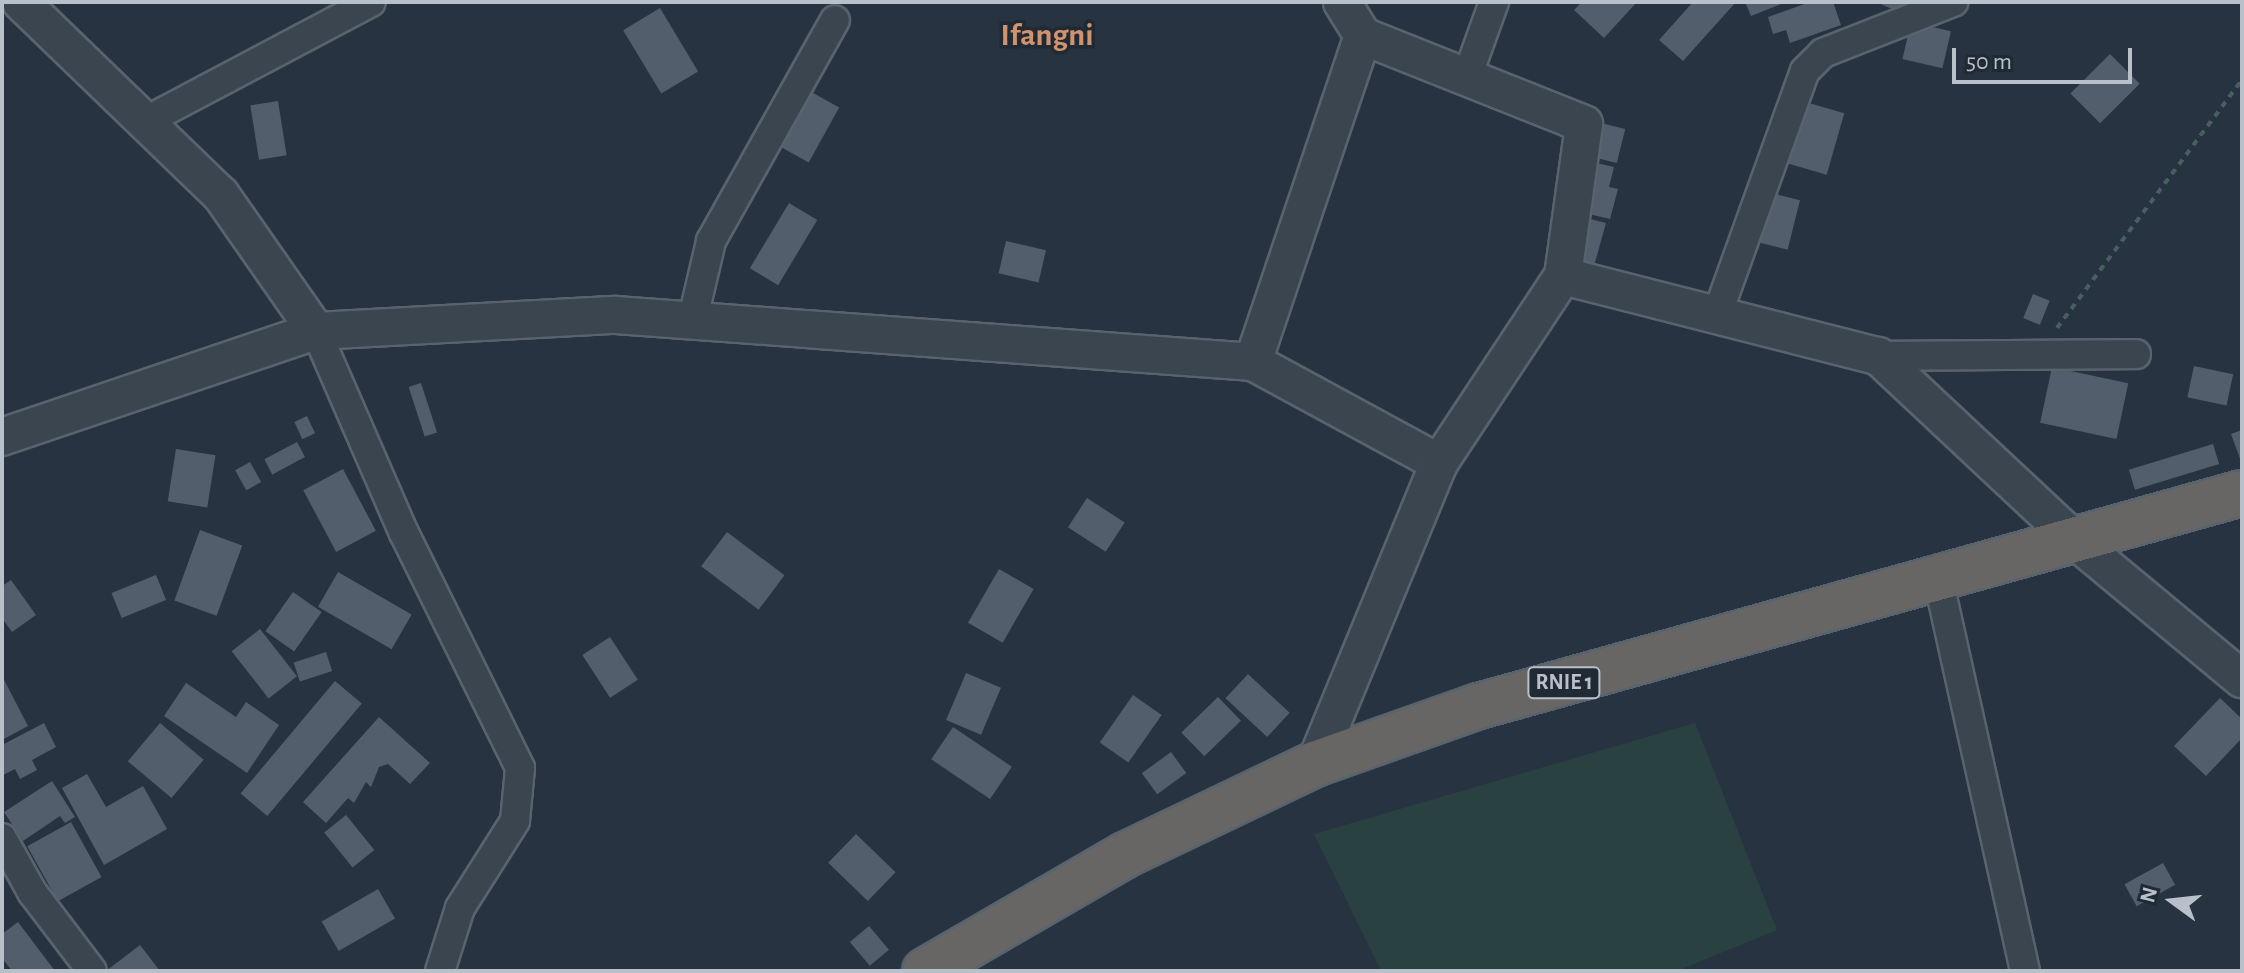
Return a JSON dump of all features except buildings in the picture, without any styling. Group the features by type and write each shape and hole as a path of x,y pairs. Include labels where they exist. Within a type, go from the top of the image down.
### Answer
{"highway":[{"name":"RNIE 1","path":"925,971 1125,855 1315,764 1479,706 1939,583 2242,493"}],"street":[{"path":"21,2 148,120 245,224 316,331 522,776 515,821 460,908 440,971"},
{"path":"148,120 371,2"},
{"path":"1315,764 1439,463 1563,276 1584,124 1363,36 1342,2"},
{"path":"1467,77 1494,2"},
{"path":"1717,315 1805,71 1823,53 1953,2"},
{"path":"693,318 711,241 835,20"},
{"path":"1253,362 1363,36"},
{"path":"1563,276 1878,356 2038,352 2136,354"},
{"path":"2,437 316,331 474,318 693,318 1253,362 1439,463"},
{"path":"1878,356 2078,543 2242,679"},
{"path":"1939,583 2025,971"},
{"path":"2,838 32,892 92,971"}],"path":[{"path":"2038,352 2242,80"}],"green space":[{"path":"1695,723 1777,930 1677,971 1381,971 1314,834"}],"district":[{"name":"Ifangni","path":"1047,35"}]}
